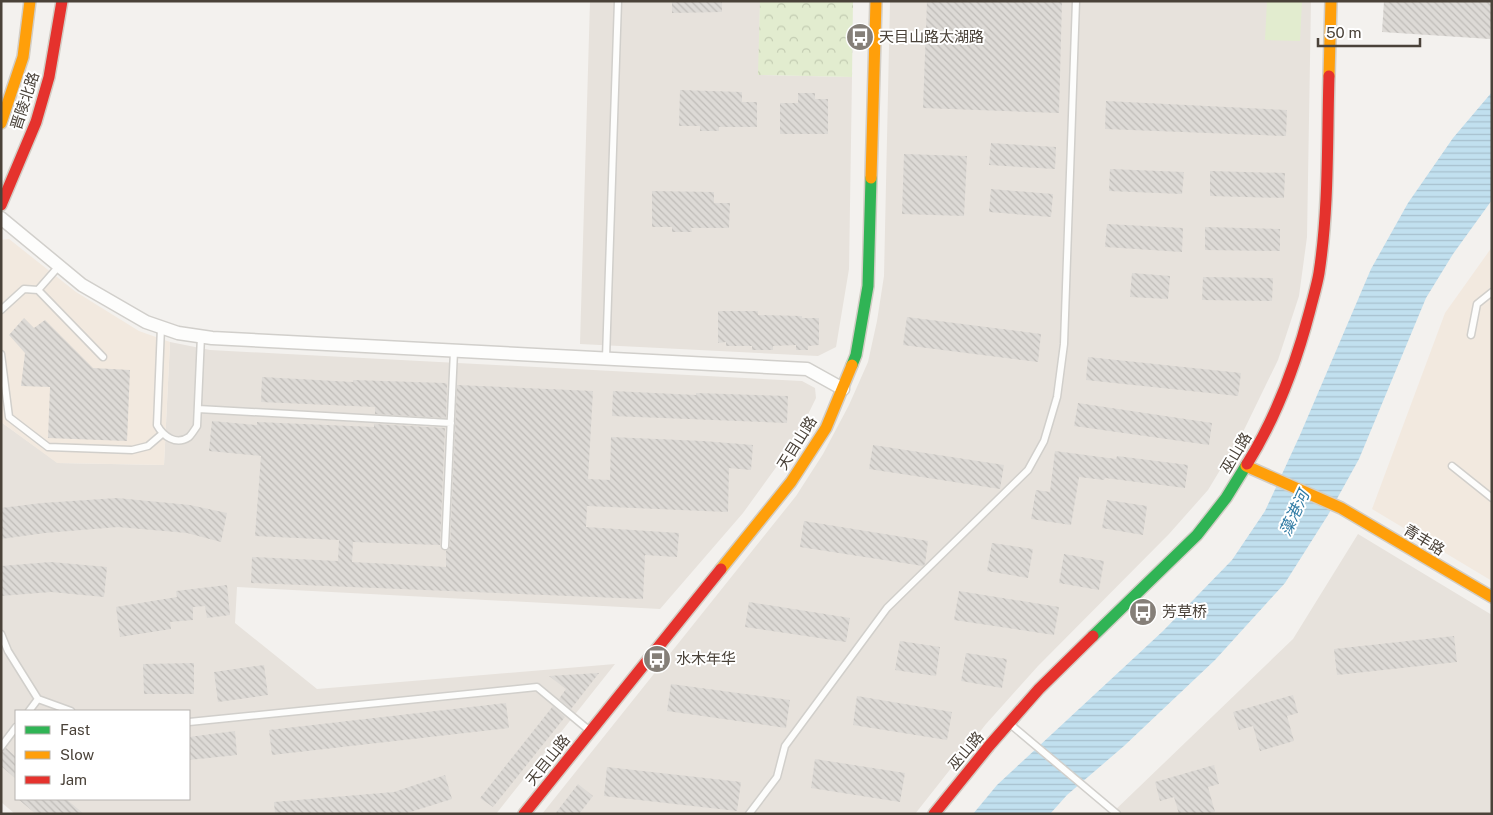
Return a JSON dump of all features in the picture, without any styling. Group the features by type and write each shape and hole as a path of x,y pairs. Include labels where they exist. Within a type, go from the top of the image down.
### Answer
{"street":[{"name":"晋陵北路","path":"1,122 24,56 30,1"},
{"name":"晋陵北路","path":"1,205 36,122 47,86 57,38 62,1"},
{"name":"天目山路","path":"524,814 790,482 826,428 843,389 856,354 868,286 876,1"},
{"name":"巫山路","path":"934,814 1039,689 1197,534 1226,498 1265,435 1288,385 1302,342 1319,274 1325,214 1331,1"},
{"path":"1,218 82,285 146,322 178,333 200,336 806,369 843,389"},
{"name":"青丰路","path":"1246,466 1341,508 1492,598"}],"lane":[{"path":"606,358 618,1"},
{"path":"749,814 777,777 785,746 887,608 1028,470 1044,441 1057,397 1064,344 1076,1"},
{"path":"38,290 59,266"},
{"path":"1,310 24,289 38,290 103,356"},
{"path":"1471,335 1477,304 1492,292"},
{"path":"161,327 157,425 162,434 172,440 181,440 189,437 197,426 200,336"},
{"path":"445,546 454,350"},
{"path":"1,354 9,417 48,447 132,450 148,446 162,434"},
{"path":"198,409 451,423"},
{"path":"1452,466 1492,498"},
{"path":"1,634 8,651 38,699 68,710"},
{"path":"190,722 537,687 590,732"},
{"path":"30,710 38,699"},
{"path":"1009,723 1117,814"},
{"path":"1,746 15,728"}],"shaded area":[{"path":"590,1 760,1 759,75 852,77 849,269 836,347 818,356 580,344"},
{"path":"890,1 1311,1 1307,237 1299,296 1278,360 1243,432 1208,490 1169,534 1038,666 986,724 915,814 542,814 796,496 823,454 849,405 868,362 884,276"},
{"path":"9,239 76,292 139,331 170,342 164,465 57,463 1,422 1,240"},
{"path":"1492,247 1492,581 1372,509 1445,313"},
{"path":"170,342 210,350 802,381 815,388 816,398 795,441 743,513 660,609 237,587 235,623 317,689 615,664 496,814 15,814 1,802 1,422 58,463 164,465"},
{"path":"1358,534 1492,615 1492,814 1111,814 1293,639"}],"green space":[{"path":"760,1 853,1 852,77 758,75"},
{"path":"1267,1 1302,1 1300,41 1265,40"}],"water":[{"name":"藻港河","path":"1492,92 1492,200 1453,254 1426,298 1359,459 1328,515 1285,583 1215,660 1124,746 1067,795 1050,814 973,814 997,785 1163,631 1232,560 1265,511 1300,435 1371,269 1408,203 1453,138"}],"building":[{"path":"672,1 722,1 722,12 672,13"},
{"path":"927,1 1062,1 1059,113 923,108"},
{"path":"1384,1 1492,1 1490,39 1382,32"},
{"path":"680,90 742,92 742,102 757,102 757,127 719,127 719,131 700,131 700,126 679,126"},
{"path":"798,93 815,93 815,99 828,99 828,134 780,134 780,103 798,103"},
{"path":"1106,101 1287,110 1286,136 1105,129"},
{"path":"991,143 1056,147 1055,169 989,165"},
{"path":"904,154 967,156 964,216 902,214"},
{"path":"1110,169 1184,172 1182,194 1109,191"},
{"path":"1210,171 1285,173 1284,198 1210,196"},
{"path":"991,189 1053,194 1051,217 989,212"},
{"path":"652,191 714,192 714,203 730,203 729,228 691,228 692,232 672,232 672,227 652,227"},
{"path":"1107,224 1183,228 1182,252 1105,247"},
{"path":"1205,227 1280,229 1280,251 1205,250"},
{"path":"1132,273 1170,276 1168,299 1130,297"},
{"path":"1203,277 1273,278 1272,301 1202,300"},
{"path":"718,311 758,311 758,315 819,318 819,345 808,346 808,350 796,350 796,345 773,346 773,350 752,350 752,346 726,346 726,342 718,343"},
{"path":"907,317 1041,334 1038,362 903,345"},
{"path":"24,318 34,328 45,320 93,368 130,370 127,441 48,438 50,387 21,386 25,353 9,335"},
{"path":"1088,357 1241,373 1238,396 1086,380"},
{"path":"262,377 353,382 353,380 445,383 447,384 446,418 375,414 375,407 261,402"},
{"path":"457,385 593,391 588,479 610,480 611,437 753,445 751,470 729,468 728,512 587,506 586,527 679,533 677,557 645,555 643,599 251,583 252,557 338,561 339,540 255,536 261,456 209,451 212,421 257,425 257,422 374,427 374,424 445,428 440,545 353,542 352,562 446,567 446,551 450,546"},
{"path":"613,391 696,395 696,393 788,396 787,423 612,416"},
{"path":"1078,403 1212,423 1209,445 1074,426"},
{"path":"873,445 1004,465 1000,489 869,469"},
{"path":"1055,451 1116,459 1117,456 1188,465 1185,488 1105,478 1104,480 1079,477 1071,525 1031,519 1036,490 1050,492"},
{"path":"117,498 190,505 227,513 221,542 187,533 118,527 1,539 1,508"},
{"path":"1107,500 1147,506 1143,535 1102,528"},
{"path":"804,521 928,541 925,564 923,566 800,547"},
{"path":"992,543 1033,549 1028,578 987,571"},
{"path":"1064,554 1104,561 1099,590 1059,583"},
{"path":"51,562 107,567 104,597 51,592 1,596 1,566"},
{"path":"227,585 230,615 207,618 205,606 193,607 193,620 170,622 171,629 120,637 116,607 177,597 176,591"},
{"path":"959,591 1059,607 1054,635 954,620"},
{"path":"749,602 850,618 846,642 745,627"},
{"path":"1454,636 1457,662 1337,675 1334,649"},
{"path":"900,641 940,647 936,676 895,670"},
{"path":"966,653 1007,659 1002,688 961,681"},
{"path":"194,663 194,694 144,694 143,664"},
{"path":"264,665 268,695 218,702 214,672"},
{"path":"599,673 571,709 559,699 566,689 549,676"},
{"path":"671,684 790,700 786,728 667,711"},
{"path":"1293,695 1298,713 1287,716 1294,741 1260,751 1253,726 1239,730 1233,712"},
{"path":"857,696 952,712 947,740 853,725"},
{"path":"506,703 509,728 272,755 269,730"},
{"path":"553,706 565,717 493,807 480,798"},
{"path":"235,731 237,755 190,760 190,737"},
{"path":"6,748 15,756 15,778 1,766 1,752"},
{"path":"815,759 905,773 900,802 811,788"},
{"path":"1214,765 1219,784 1208,787 1215,812 1209,814 1179,814 1174,797 1160,801 1155,782"},
{"path":"607,767 741,782 737,811 604,796"},
{"path":"445,775 452,799 404,814 275,814 274,802 394,792"},
{"path":"578,784 593,796 579,814 555,814"},
{"path":"19,800 67,800 84,814 36,814"}],"traffic: fast":[{"path":"852,365 856,355 868,286 871,178"},
{"path":"1093,636 1197,535 1226,498 1247,464"}],"traffic: slow":[{"path":"1,123 23,57 30,1"},
{"path":"871,178 876,1"},
{"path":"1329,76 1331,1"},
{"path":"721,569 791,482 826,428 852,365"},
{"path":"1246,466 1341,508 1492,597"}],"traffic: jam":[{"path":"1,205 36,122 49,77 62,1"},
{"path":"1247,464 1268,427 1292,370 1305,330 1318,278 1326,199 1329,76"},
{"path":"524,814 721,569"},
{"path":"934,814 989,746 1039,689 1093,636"}],"place":[{"name":"天目山路太湖路","path":"860,37"},
{"name":"芳草桥","path":"1143,612"},
{"name":"水木年华","path":"657,659"}]}
